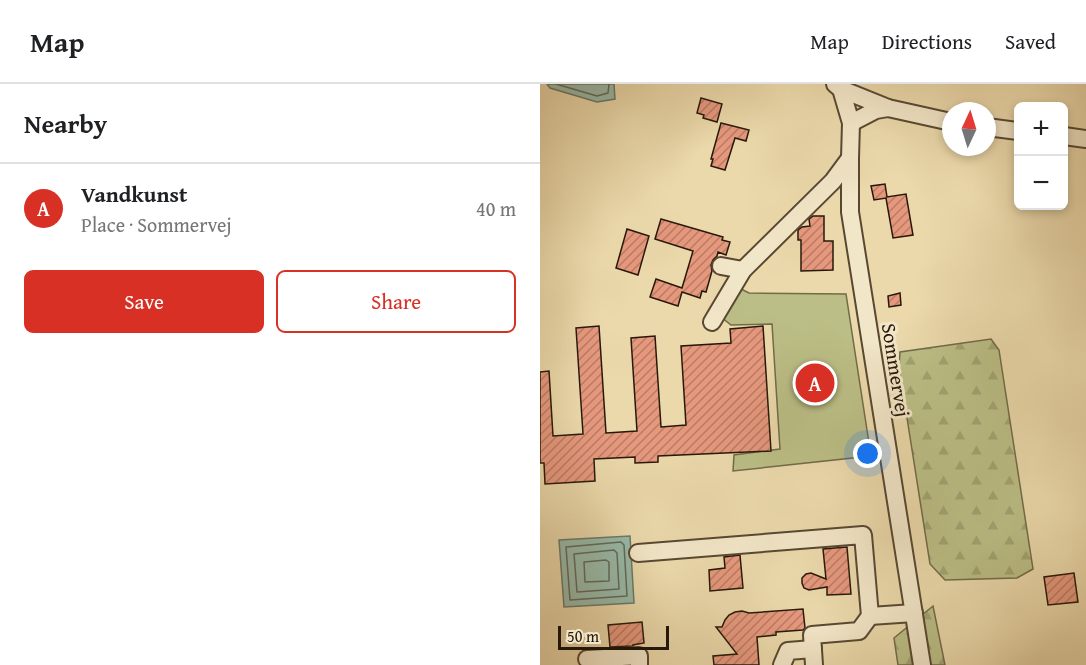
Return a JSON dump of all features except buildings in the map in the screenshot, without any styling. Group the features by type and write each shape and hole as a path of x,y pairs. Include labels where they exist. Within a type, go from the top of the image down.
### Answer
{"street":[{"path":"838,86 888,108 942,120"},
{"name":"Sommervej","path":"838,86 851,123 850,212 922,665"},
{"path":"851,123 876,110 888,108"},
{"path":"996,129 1014,131"},
{"path":"1068,137 1086,139"},
{"path":"712,322 743,270 833,181 850,158"},
{"path":"721,266 743,270"},
{"path":"638,553 863,535 870,616 859,631 812,635 813,657 788,651 782,665"},
{"path":"870,616 914,613"},
{"path":"587,659 639,656 639,665"}],"green space":[{"path":"739,288 749,293 846,294 871,456 733,471 734,455 780,449 772,324 731,325 721,317"},
{"path":"991,339 999,350 1033,569 1017,578 945,580 930,564 899,367 900,352"},
{"path":"933,606 945,665 898,665 894,638"}],"water":[{"path":"547,84 614,84 615,99 597,102 550,88"},
{"path":"630,536 634,603 564,607 559,540"}],"place":[{"name":"Vandkunst","path":"815,383"}]}
